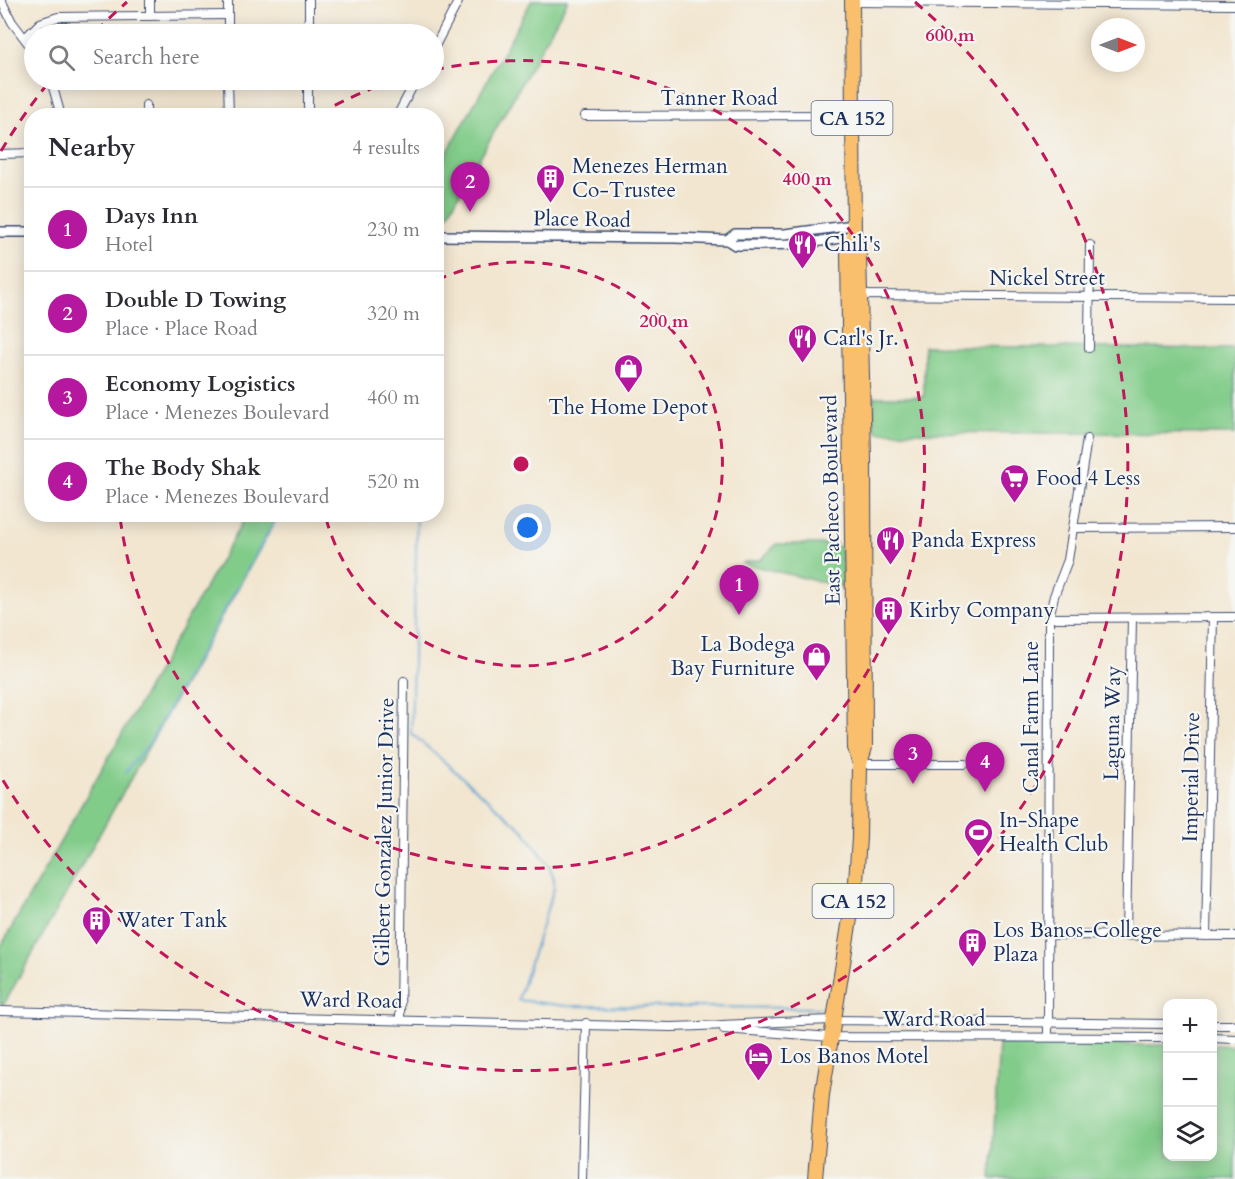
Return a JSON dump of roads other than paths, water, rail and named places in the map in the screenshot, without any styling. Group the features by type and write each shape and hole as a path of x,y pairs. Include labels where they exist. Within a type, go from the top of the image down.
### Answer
{"highway":[{"name":"East Pacheco Boulevard","path":"815,1179 822,1095 856,881 860,764 865,747 865,591 858,254 854,230 852,1"},
{"name":"East Pacheco Boulevard","path":"854,230 848,254 848,309 855,748 860,764"}],"street":[{"path":"1,0 6,14 24,37"},
{"path":"150,0 150,16"},
{"path":"228,0 228,24"},
{"path":"309,0 309,24"},
{"path":"444,25 459,0"},
{"path":"852,1 1235,5"},
{"path":"39,24 49,19 228,15"},
{"path":"54,90 59,108"},
{"path":"228,90 229,108"},
{"path":"308,90 308,108"},
{"path":"401,108 411,90"},
{"name":"Tanner Road","path":"585,116 852,115"},
{"path":"0,154 24,153"},
{"name":"Place Road","path":"444,236 728,240 735,245 831,241 854,230"},
{"path":"0,232 24,232"},
{"path":"1089,348 1090,245"},
{"name":"Nickel Street","path":"859,295 1235,298"},
{"name":"Canal Farm Lane","path":"1048,1037 1050,618 1054,596 1068,560 1086,439"},
{"path":"1073,528 1235,527"},
{"path":"1050,618 1235,617"},
{"name":"Laguna Way","path":"1126,936 1132,618"},
{"name":"Imperial Drive","path":"1206,936 1213,618"},
{"name":"Gilbert Gonzalez Junior Drive","path":"400,1019 404,681"},
{"path":"860,764 965,764"},
{"path":"1048,935 1235,936"},
{"name":"Ward Road","path":"0,1011 586,1023 702,1027 831,1037 1163,1038"},
{"name":"Ward Road","path":"702,1027 780,1021 834,1020 1163,1024"},
{"path":"582,1179 586,1023"},
{"path":"1217,1025 1235,1025"},
{"path":"1217,1038 1235,1039"}],"waterway":[{"path":"126,772 150,742 274,522"},
{"path":"417,522 411,733 524,831 549,865 554,879 554,888 518,1000 566,1006 820,1008"}],"place":[{"name":"Menezes Herman Co-Trustee","path":"551,204"},
{"name":"Double D Towing","path":"470,212"},
{"name":"Chili's","path":"803,270"},
{"name":"Carl's Jr.","path":"802,364"},
{"name":"The Home Depot","path":"628,394"},
{"name":"Food 4 Less","path":"1015,504"},
{"name":"Panda Express","path":"890,566"},
{"name":"Days Inn","path":"739,615"},
{"name":"Kirby Company","path":"888,636"},
{"name":"La Bodega Bay Furniture","path":"816,682"},
{"name":"Economy Logistics","path":"913,784"},
{"name":"The Body Shak","path":"985,792"},
{"name":"In-Shape Health Club","path":"978,858"},
{"name":"Water Tank","path":"97,946"},
{"name":"Los Banos-College Plaza","path":"972,968"},
{"name":"Los Banos Motel","path":"759,1082"}]}
